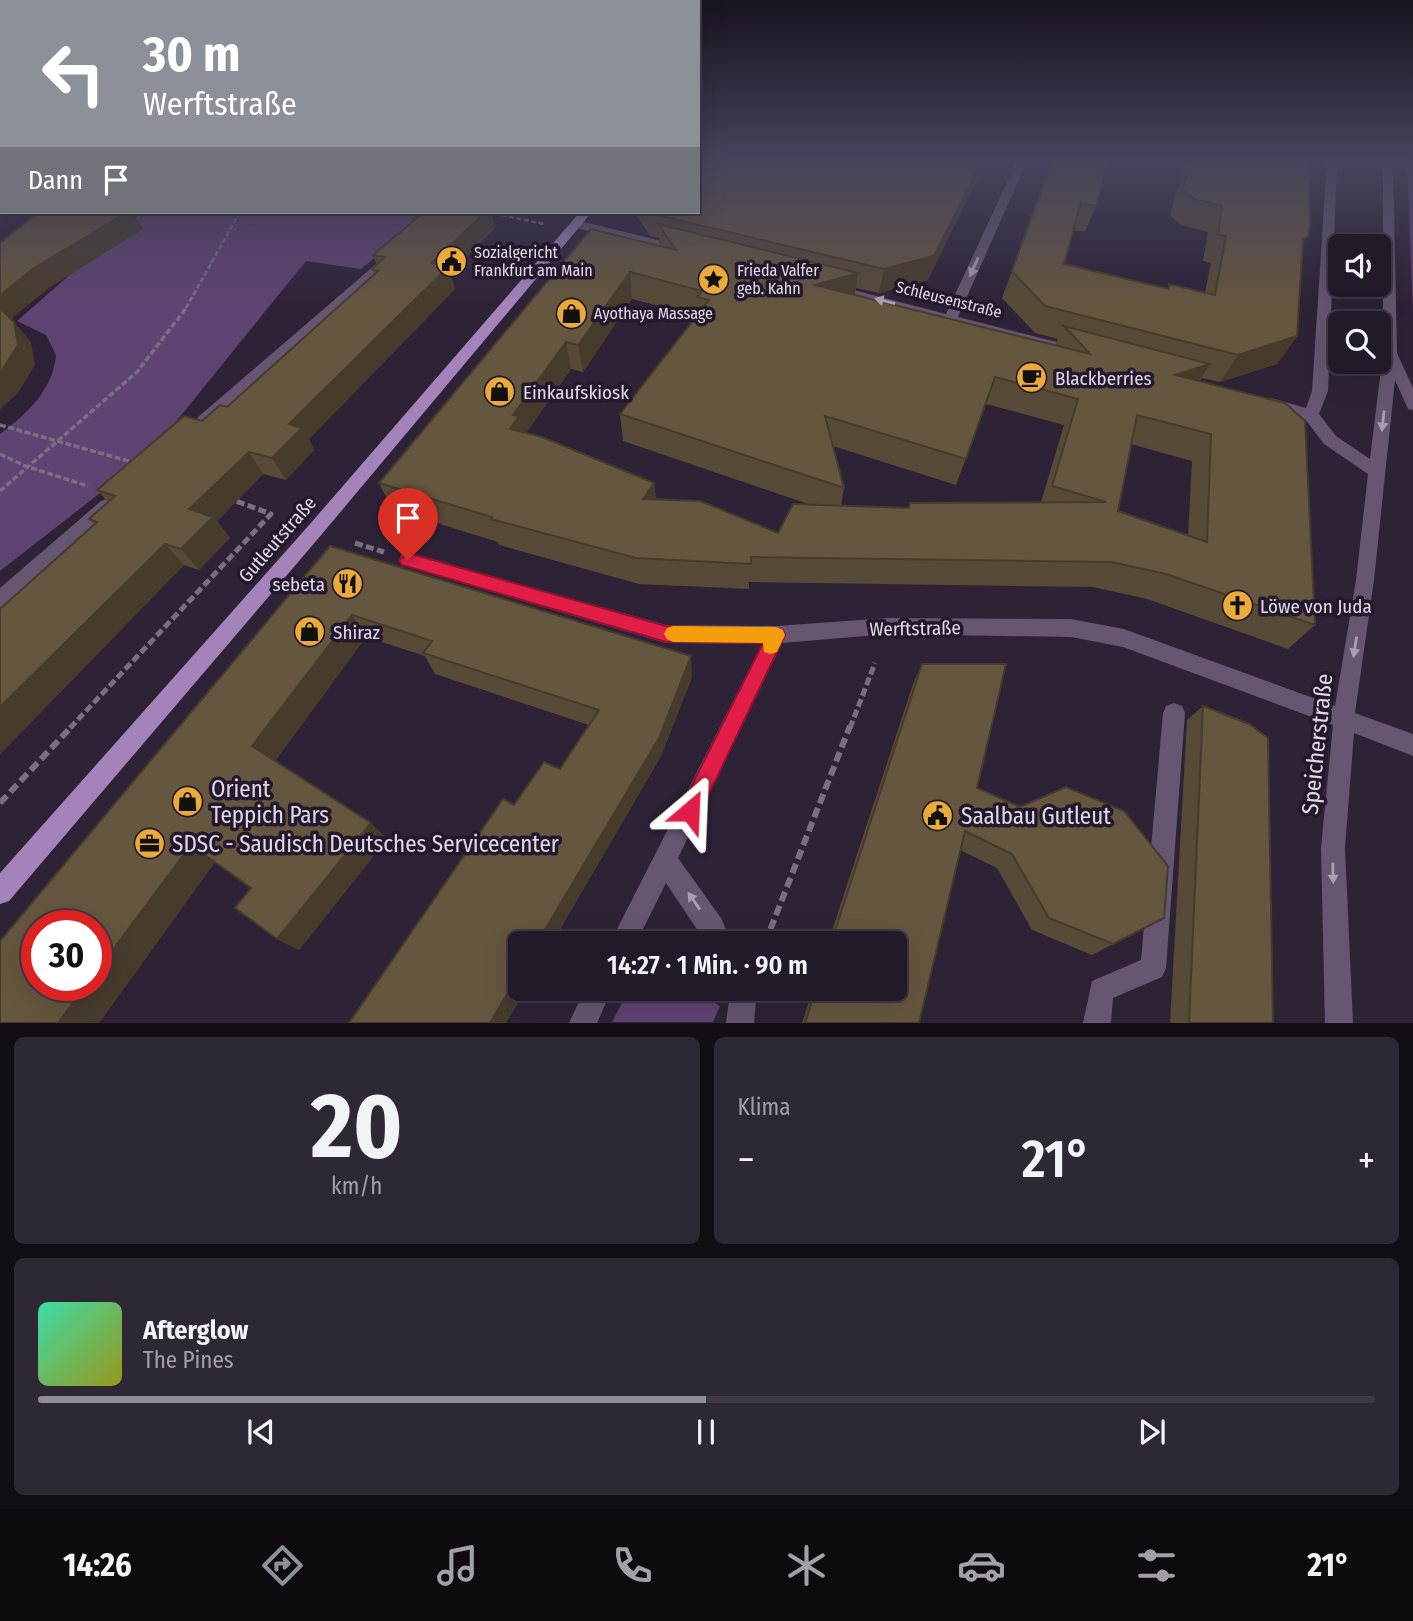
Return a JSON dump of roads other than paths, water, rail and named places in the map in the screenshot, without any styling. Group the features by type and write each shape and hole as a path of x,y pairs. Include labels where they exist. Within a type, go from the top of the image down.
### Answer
{"main road":[{"name":"Gutleutstraße","path":"0,892 581,218"}],"street":[{"path":"951,318 1000,209"},
{"path":"1311,415 1320,391 1329,209"},
{"name":"Speicherstraße","path":"1389,209 1390,311"},
{"path":"191,433 434,217"},
{"path":"581,218 699,255"},
{"name":"Schleusenstraße","path":"817,284 1081,352"},
{"path":"1391,355 1413,405"},
{"name":"Speicherstraße","path":"1339,1023 1333,848 1344,718 1388,374"},
{"path":"1262,400 1311,415 1330,440 1377,472"},
{"path":"0,599 151,469"},
{"name":"Werftstraße","path":"408,560 666,634 776,635 889,626 1071,628 1124,638 1413,745"},
{"path":"629,931 776,635"},
{"path":"1097,1023 1101,990 1153,968 1174,713"},
{"path":"665,861 714,931"},
{"path":"582,1023 594,1001"},
{"path":"740,1023 743,1001"}],"place":[{"name":"Sozialgericht Frankfurt am Main","path":"451,261"},
{"name":"Frieda Valfer geb. Kahn","path":"714,279"},
{"name":"Ayothaya Massage","path":"571,313"},
{"name":"Blackberries","path":"1032,378"},
{"name":"Einkaufskiosk","path":"500,392"},
{"name":"sebeta","path":"348,584"},
{"name":"Löwe von Juda","path":"1237,606"},
{"name":"Shiraz","path":"310,632"},
{"name":"Orient Teppich Pars","path":"188,802"},
{"name":"Saalbau Gutleut","path":"938,816"},
{"name":"SDSC - Saudisch Deutsches Servicecenter","path":"149,844"}]}
